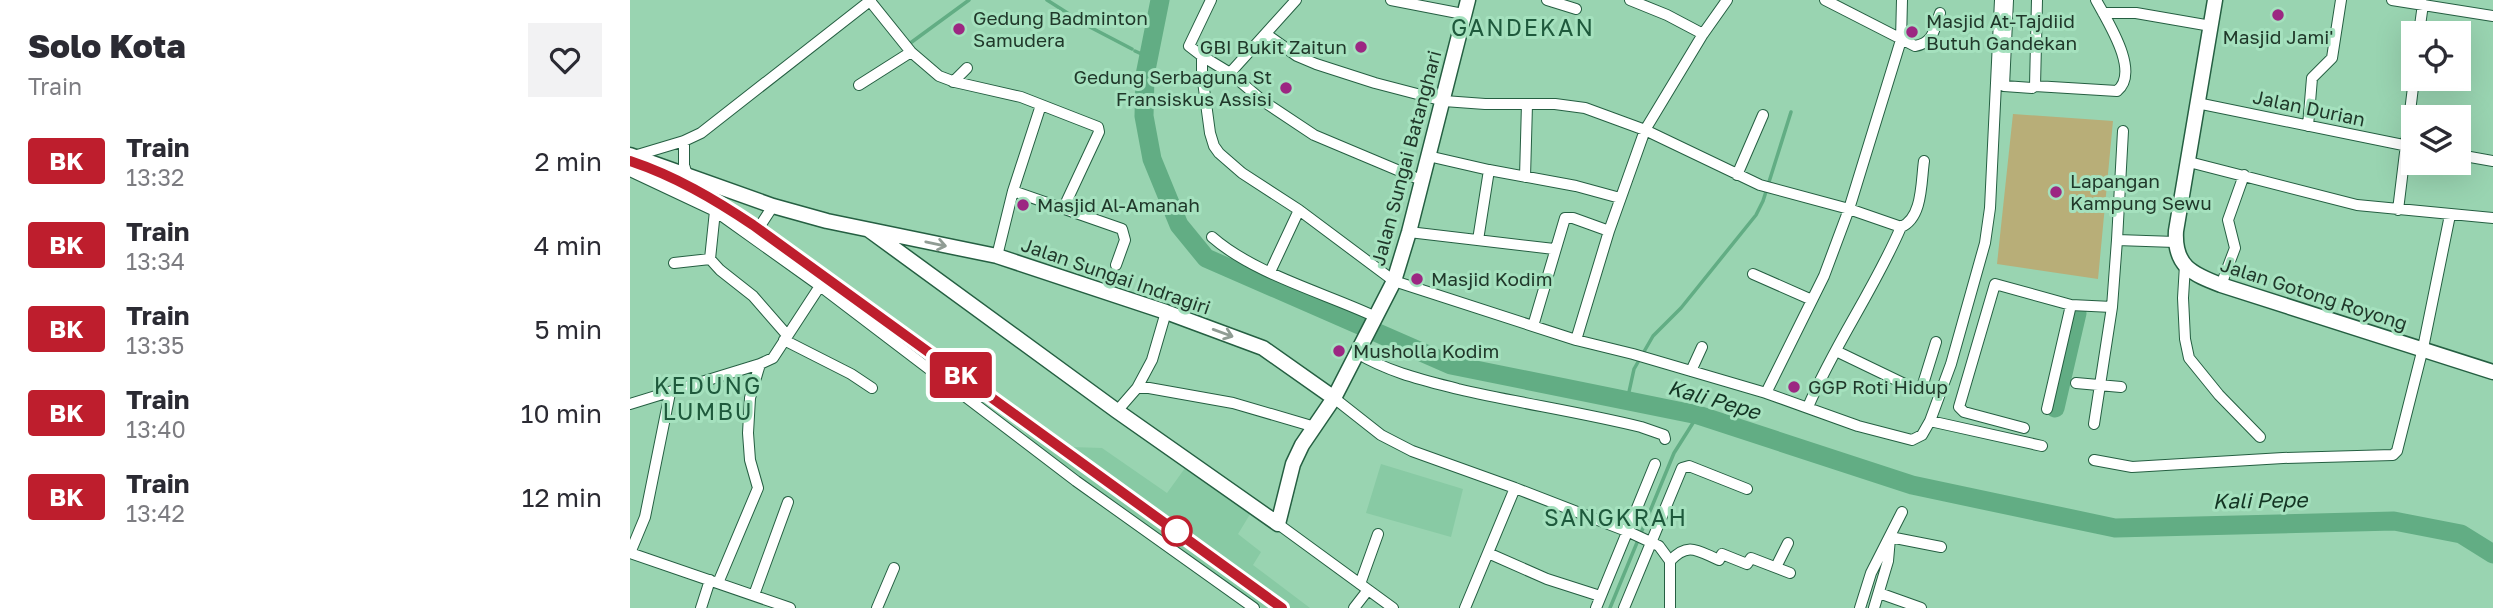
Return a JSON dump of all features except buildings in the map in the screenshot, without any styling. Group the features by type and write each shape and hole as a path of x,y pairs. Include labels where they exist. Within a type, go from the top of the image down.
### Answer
{"main road":[{"name":"Jalan Sungai Batanghari","path":"1278,524 1293,464 1302,444 1334,398 1394,281 1444,100 1468,0"},
{"path":"2185,265 2175,242 2215,0"},
{"name":"Jalan Sungai Indragiri","path":"632,155 773,206 869,230 997,256 1166,312 1263,348 1334,398"},
{"path":"869,230 1117,411 1278,524"},
{"name":"Jalan Gotong Royong","path":"2185,265 2193,274 2221,285 2493,372"},
{"path":"1259,512 1283,500"}],"street":[{"path":"632,155 684,141 701,133 870,0 911,52 939,76 953,82 1000,91 1098,127 1063,209"},
{"path":"1211,0 1189,46 1314,135 1421,180"},
{"path":"1230,73 1296,0"},
{"path":"1391,0 1464,15"},
{"path":"1548,0 1576,9"},
{"path":"1630,0 1703,34"},
{"path":"1576,340 1609,231 1645,130 1703,34 1727,0"},
{"path":"1825,0 1915,46 1926,44 1930,40 1940,13"},
{"path":"1766,393 1831,260 1849,209 1901,40 1902,0"},
{"path":"1202,56 1202,74 1214,146 1242,173 1299,210 1394,281 1576,340 1766,393 1858,426 1912,440 1922,435 1930,421 1951,364 1985,243 1991,196 2000,0"},
{"path":"2008,0 2004,86 2117,91 2124,86 2127,78 2126,64 2096,0"},
{"path":"2035,86 2037,0"},
{"path":"2308,126 2312,78 2332,58 2341,0"},
{"path":"2392,0 2493,16"},
{"path":"2421,21 2423,4"},
{"path":"2103,13 2136,13 2211,26"},
{"path":"1266,34 1297,56 1316,64 1375,83 1444,100 1585,108 1645,130 1760,185 1849,209 1901,227"},
{"path":"859,85 911,52"},
{"path":"953,82 967,68"},
{"name":"Jalan Durian","path":"2197,103 2401,144"},
{"path":"1525,177 1527,104"},
{"path":"997,256 1013,191 1041,105"},
{"path":"1737,175 1763,115"},
{"path":"2094,425 2094,410 2098,406 2112,307 2123,131"},
{"path":"684,141 684,165 687,175"},
{"path":"1428,156 1576,186 1620,198"},
{"path":"2471,157 2493,161"},
{"path":"1808,407 1820,377 1869,295 1901,227 1908,224 1918,201 1924,161"},
{"path":"2189,162 2357,205 2493,218"},
{"path":"1478,240 1489,170"},
{"path":"630,171 715,211 820,286 1076,481 1254,608"},
{"path":"2221,285 2235,248 2228,220 2244,175"},
{"path":"2398,210 2405,175"},
{"path":"1013,191 1124,231 1125,240 1116,265"},
{"path":"760,226 773,206"},
{"path":"1270,272 1299,210"},
{"path":"715,211 710,259 753,296 785,338 872,388"},
{"path":"2094,460 2132,467 2283,458 2392,456 2397,451 2423,348 2450,215"},
{"path":"1533,326 1563,222 1567,218 1609,231"},
{"path":"1409,232 1554,249"},
{"path":"1212,237 1226,249 1270,272 1375,320"},
{"path":"2117,240 2175,242"},
{"path":"674,263 710,259"},
{"path":"2185,265 2183,298 2189,358 2218,395 2260,437"},
{"path":"1754,274 1812,300"},
{"path":"2024,428 1964,412 1959,407 1994,284 2070,305 2112,307"},
{"path":"630,404 773,358 820,286"},
{"path":"2047,409 2070,305"},
{"path":"1117,411 1137,388 1152,360 1166,312"},
{"path":"1836,351 1917,390 1923,384 1936,342"},
{"path":"1692,371 1702,346"},
{"path":"1359,351 1386,368 1428,381 1641,427 1658,432 1664,435 1665,439"},
{"path":"701,608 758,488 750,460 748,433 750,398 760,364"},
{"path":"2076,383 2121,387"},
{"path":"1137,388 1164,390 1233,403 1315,428"},
{"path":"670,393 645,517 630,553 790,608"},
{"path":"1334,398 1381,435 1412,451 1628,531 1659,546 1670,561 1670,608"},
{"path":"1930,421 2042,446"},
{"path":"1595,608 1656,464"},
{"path":"1624,608 1648,540 1682,468 1685,466 1747,489"},
{"path":"1465,608 1515,488"},
{"path":"754,595 788,502"},
{"path":"1860,608 1871,573 1902,512"},
{"path":"1278,524 1393,608"},
{"path":"1354,608 1364,587 1378,534"},
{"path":"1890,537 1941,547"},
{"path":"1874,608 1888,561 1890,537"},
{"path":"1776,567 1788,543"},
{"path":"1670,561 1678,552 1691,549 1719,560 1722,554 1747,564 1751,558 1790,573"},
{"path":"1488,553 1547,579 1600,596"},
{"path":"877,608 894,568"},
{"path":"1879,593 1921,608"}],"shaded area":[{"name":"Lapangan Kampung Sewu","path":"2013,114 2113,121 2098,279 1997,264"},
{"path":"729,203 776,233 1071,447 1102,448 1167,493 1188,464 1252,511 1238,534 1261,552 1253,565 1310,608 1262,608 1030,440 1021,426 789,253 722,209"},
{"path":"1381,464 1463,489 1451,537 1366,513"}],"waterway":[{"path":"909,44 969,0"},
{"path":"1047,0 1132,49"},
{"name":"Kali Pepe","path":"1160,0 1145,75 1144,116 1152,159 1179,225 1206,258 1451,365 1698,415 1912,485 2115,528 2394,521 2461,534 2493,554"},
{"name":"Kali Pepe","path":"1135,51 1146,56 1145,75"},
{"path":"1627,401 1634,369 1653,336 1681,308 1756,215 1763,201 1791,112"},
{"path":"2055,408 2077,313"},
{"path":"1610,608 1674,453 1698,415"}],"railway":[{"path":"630,161 677,179 753,225 1282,608"}],"train":[{"name":"BK","path":"630,161 677,179 753,225 1282,608"}],"place":[{"name":"Masjid Jami'","path":"2278,15"},
{"name":"Gedung Badminton Samudera","path":"959,29"},
{"name":"Masjid At-Tajdiid Butuh Gandekan","path":"1912,32"},
{"name":"GBI Bukit Zaitun","path":"1361,47"},
{"name":"Gedung Serbaguna St Fransiskus Assisi","path":"1286,88"},
{"name":"Lapangan Kampung Sewu","path":"2056,192"},
{"name":"Masjid Al-Amanah","path":"1023,205"},
{"name":"Masjid Kodim","path":"1417,279"},
{"name":"Musholla Kodim","path":"1339,351"},
{"name":"GGP Roti Hidup","path":"1794,387"}],"district":[{"name":"GANDEKAN","path":"1523,28"},
{"name":"KEDUNG LUMBU","path":"708,399"},
{"name":"SANGKRAH","path":"1616,518"}]}
